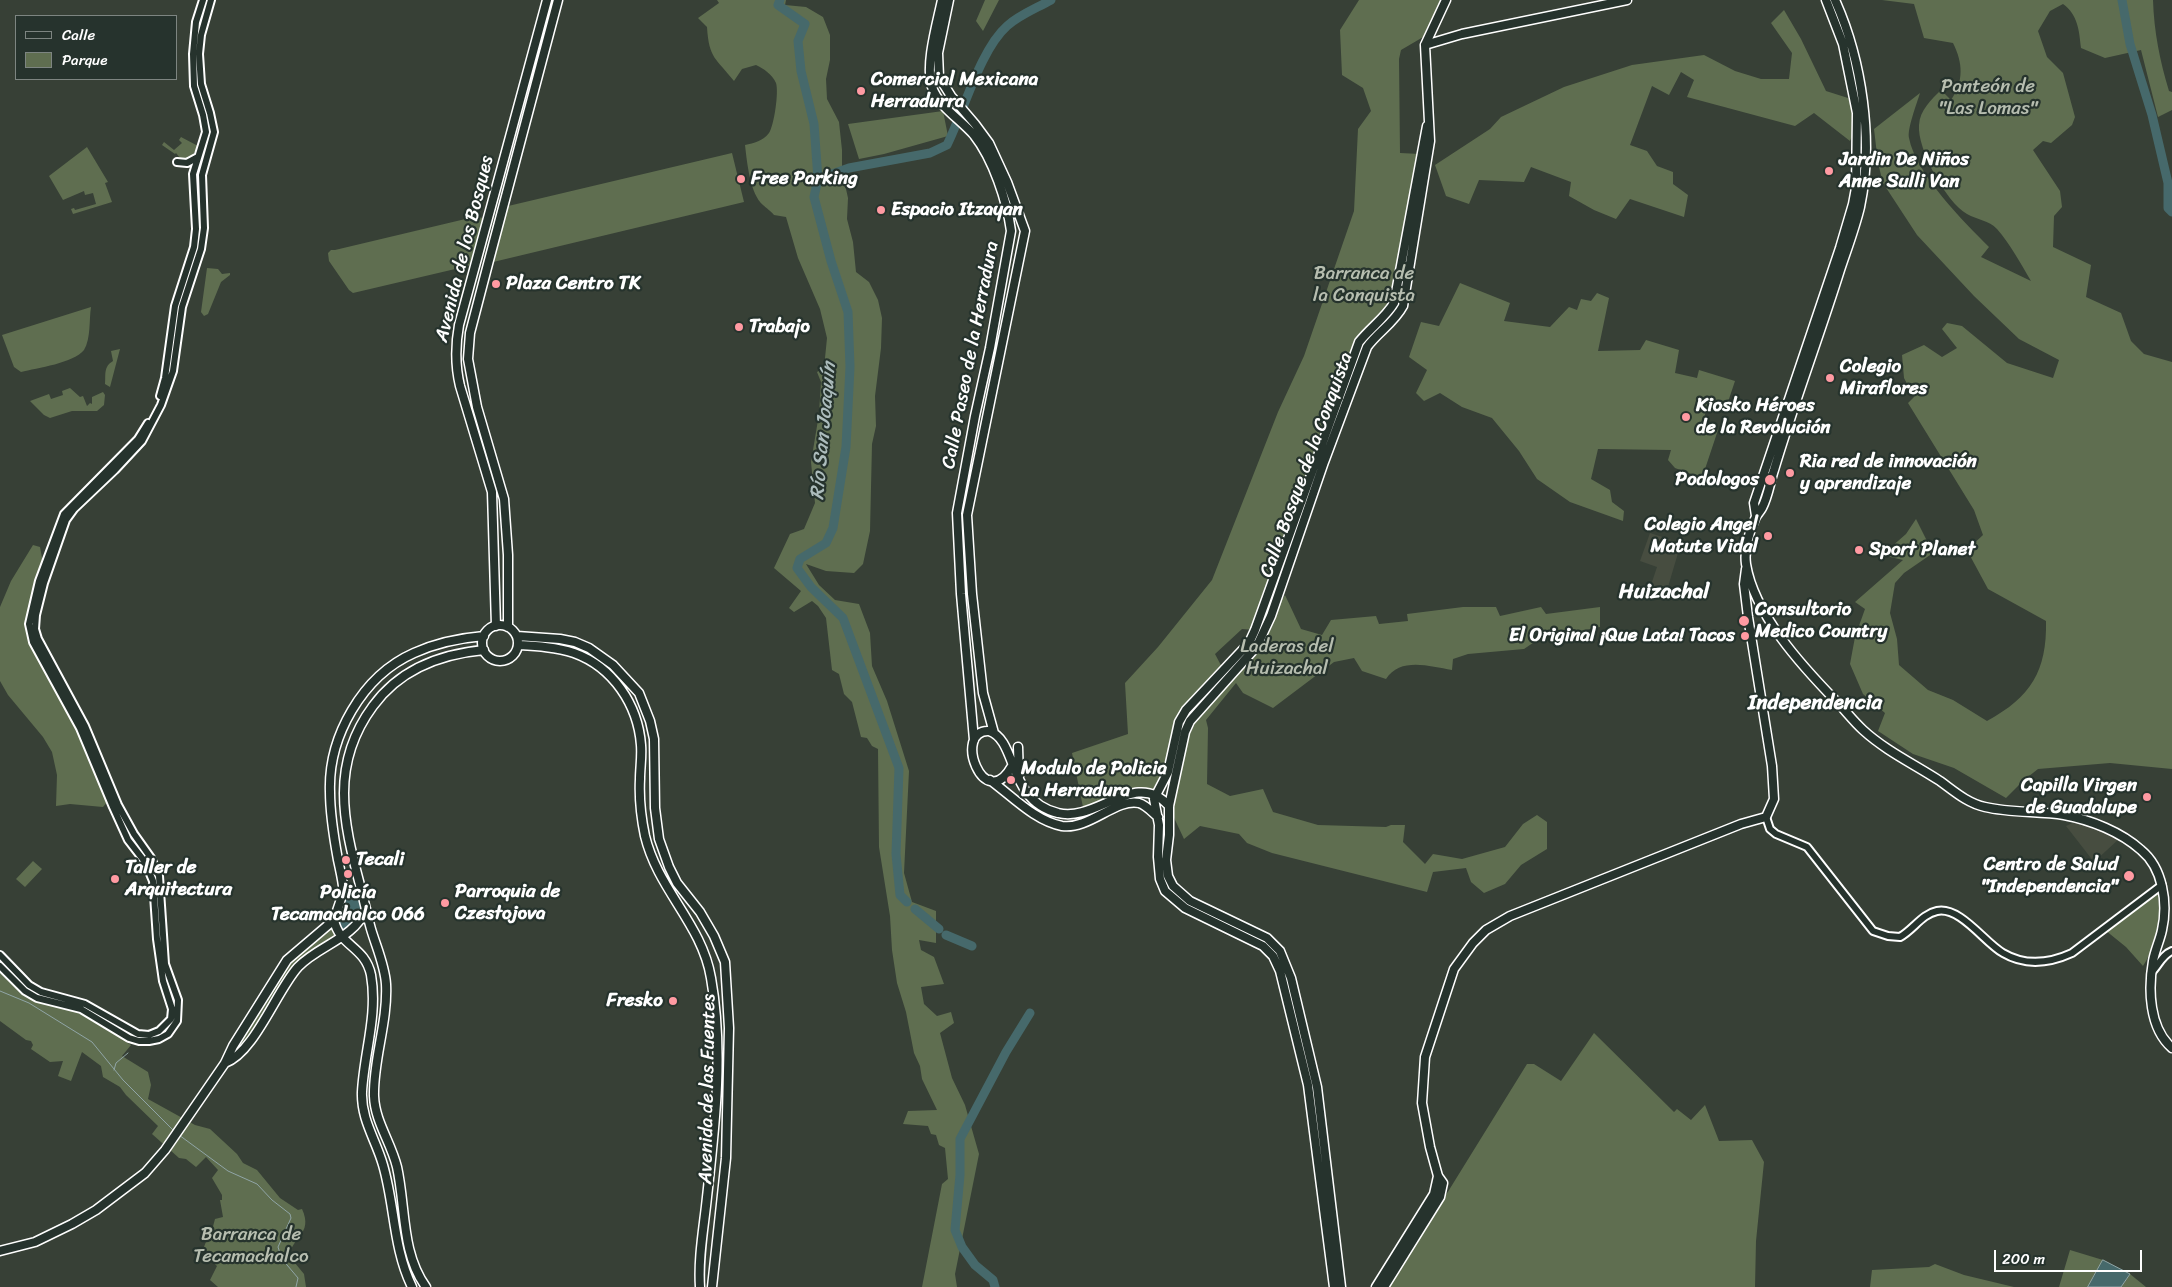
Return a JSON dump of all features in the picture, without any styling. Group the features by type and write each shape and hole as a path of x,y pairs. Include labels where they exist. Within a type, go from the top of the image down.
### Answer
{"main road":[{"name":"Avenida de los Bosques","path":"496,626 492,492 456,372 455,351 458,326 547,0"},
{"name":"Avenida de los Bosques","path":"508,627 508,555 504,499 477,407 468,360 470,333 558,0"},
{"name":"Calle Paseo de la Herradura","path":"942,0 930,73 938,100 968,122 989,143 1007,182 1025,231 967,515 975,625 983,693 994,732"},
{"name":"Calle Paseo de la Herradura","path":"949,0 938,53 939,77 968,122 1000,184 1011,231 957,513 961,594 974,740"},
{"name":"Calle Bosque de la Conquista","path":"1341,1287 1318,1092 1291,978 1280,952 1267,938 1190,901 1173,886 1168,876 1166,860 1169,834 1168,806 1185,732 1190,721 1257,646 1270,616 1367,347 1398,316 1403,306 1429,155 1425,45 1446,0"},
{"path":"1425,45 1462,34 1627,0"},
{"path":"1756,516 1754,503 1840,248 1856,188 1857,113 1843,44 1826,0"},
{"path":"1384,1287 1440,1197 1442,1183 1438,1176 1425,1126 1422,1103 1425,1057 1454,969 1468,950 1486,930 1510,916 1640,866 1741,824 1766,817 1774,799 1767,725 1744,584 1750,535 1756,516 1763,506 1860,206 1866,124 1853,50 1846,25 1835,0"},
{"name":"Calle Bosque de la Conquista","path":"1156,794 1168,772 1179,722 1186,710 1249,643 1359,342 1385,316 1394,303 1422,142 1428,119"},
{"path":"497,183 509,186"},
{"path":"1412,206 1420,207"},
{"path":"1010,242 1015,243 1021,250"},
{"path":"1746,564 1763,608 1790,650 1816,680 1870,735 1898,757 1939,780 1967,800 1984,807 2062,815 2083,820 2122,837 2148,857 2162,884 2164,906 2162,931 2153,958 2151,1002 2157,1026 2164,1041 2172,1048"},
{"path":"961,594 975,625"},
{"path":"496,626 508,627 516,636 518,646 514,653 503,660 494,660 484,650 484,636 488,630 496,626"},
{"path":"0,1250 45,1238 96,1210 138,1180 165,1150 223,1065 287,960 334,920 343,886 331,810 331,768 340,734 369,687 402,659 424,648 462,638 484,636"},
{"name":"Avenida de las Fuentes","path":"516,636 560,639 582,645 606,660 630,682 643,702 654,739 656,823 659,839 668,867 677,883 700,912 714,936 724,962 729,1028 726,1170 712,1287"},
{"name":"Avenida de las Fuentes","path":"518,646 572,652 583,657 607,674 623,692 635,714 640,737 640,804 648,846 665,887 693,928 708,961 715,1010 717,1094 701,1250 700,1287"},
{"path":"426,1287 411,1254 397,1167 376,1113 374,1081 383,1034 386,982 351,854 343,780 352,742 359,727 381,696 402,677 429,662 451,655 484,650"},
{"path":"1158,817 1139,803 1127,804 1078,825 1064,826 1040,817 990,780 982,777 975,766 973,756 974,740 982,732 994,732 1007,749 1012,766 1030,798 1043,807 1057,813 1068,815 1084,812 1126,796 1142,793 1156,794 1168,806"},
{"path":"1018,747 1020,781"},
{"path":"990,780 999,780 1004,777 1012,766"},
{"path":"1163,784 1173,789"},
{"path":"1015,799 1024,790"},
{"path":"1156,794 1154,803 1158,817 1158,866 1160,879 1166,890 1185,908 1263,946 1273,956 1283,981 1308,1085 1334,1287"},
{"path":"643,824 650,828 656,823"},
{"path":"648,846 652,840 659,839"},
{"path":"223,1065 233,1061 255,1035 298,967 358,924 366,909"},
{"path":"334,920 341,937 362,954 368,964 371,975 373,1014 362,1092 362,1109 383,1165 400,1259 412,1287"},
{"path":"1295,1031 1303,1028"},
{"path":"728,1090 722,1088 717,1094 728,1099"},
{"path":"1376,1287 1434,1194 1438,1176"}],"street":[{"path":"0,966 25,991 37,998 81,1010 129,1038 149,1042 168,1034 177,1021 179,1009 174,1001 165,964 158,876 151,858 134,834 118,804 88,732 30,634 30,619 34,598 64,514 138,440 158,403 165,378 175,306 194,247 196,228 193,174 206,136 206,127 194,86 193,54 196,22 203,0"},
{"path":"63,692 37,636 36,615 44,582 66,520 77,506 142,441 157,414 171,379 182,307 200,249 204,228 202,175 214,132 201,84 200,54 201,35 211,0"},
{"path":"177,162 190,162 198,157 201,152"},
{"path":"1766,817 1770,829 1776,834 1807,847 1873,931 1888,936 1900,937 1927,915 1936,911 1950,912 1968,923 2003,954 2025,962 2056,960 2072,953 2162,884"},
{"path":"2151,973 2159,965 2163,956 2172,951"},
{"path":"0,955 29,985 41,992 85,1004 129,1030 149,1035 159,1031 171,1019 174,1001"},
{"path":"54,1004 56,996"}],"shaded area":[{"path":"1650,533 1681,543 1665,597 1649,591 1657,567 1640,561"},
{"path":"2077,821 2120,838 2094,862 2066,826"}],"green space":[{"path":"717,0 786,0 785,5 806,7 823,17 830,35 830,60 826,79 827,99 839,122 842,171 848,198 847,219 853,242 856,272 869,282 878,300 882,318 881,348 875,396 876,426 872,444 870,531 863,564 854,573 826,571 806,564 819,585 835,600 859,604 870,633 872,666 887,701 909,771 904,873 912,902 936,911 936,943 919,940 921,950 934,957 944,984 921,987 924,1004 937,1016 951,1012 954,1023 940,1033 952,1078 965,1105 979,1154 955,1274 957,1287 922,1287 942,1184 948,1179 945,1148 939,1145 936,1135 931,1134 928,1126 903,1124 908,1111 937,1110 922,1079 897,983 892,950 890,916 879,847 878,749 872,746 867,738 861,737 852,702 844,694 839,674 832,670 826,618 812,601 794,612 789,608 801,591 774,568 790,534 804,529 815,503 811,462 819,414 821,382 817,372 824,368 827,338 820,309 798,258 786,217 774,215 763,205 755,193 750,177 745,145 761,140 767,136 771,129 776,109 776,83 768,72 756,65 742,69 734,81 714,57 708,38 707,27 698,18 719,3"},
{"path":"985,0 999,0 983,31 976,21"},
{"name":"Barranca de la Conquista","path":"1359,0 1446,0 1430,33 1401,50 1399,59 1400,153 1420,154 1397,294 1359,342 1255,630 1242,629 1215,654 1224,671 1187,709 1168,772 1156,794 1150,791 1084,812 1072,753 1128,734 1125,683 1158,647 1212,580 1278,412 1304,356 1354,211 1358,129 1371,111 1363,88 1342,75 1340,30"},
{"name":"Panteón de \"Las Lomas\"","path":"1882,0 2153,0 2160,57 2169,91 2172,92 2172,110 2158,117 2141,50 2105,58 2081,48 2075,18 2063,4 2050,11 2038,31 2047,57 2063,73 2075,117 2072,125 2051,143 2043,141 2033,150 2060,191 2062,207 2054,216 2053,247 2091,265 2086,297 2121,313 2131,341 2144,354 2172,362 2172,769 2110,763 2038,769 2006,798 1954,768 1913,754 1878,731 1885,713 1863,694 1850,664 1855,637 1865,609 1855,602 1903,560 1882,555 1906,534 1916,519 1933,553 1904,573 1895,583 1890,613 1897,639 1899,665 1928,690 1953,700 1987,721 2015,702 2033,681 2039,668 2046,639 2046,621 1988,589 1968,552 1968,549 1983,535 1974,510 1908,403 1914,397 1904,378 1902,355 1924,345 1942,357 1957,348 1942,329 1947,323 1962,326 2007,363 2053,378 2059,360 2019,339 1974,296 1917,235 1883,183 1878,163 1874,129 1920,93 1911,122 1909,138 1913,152 1921,167 1942,197 1989,247 1981,257 2031,281 1997,229 1967,214 1950,198 1934,174 1923,147 1919,125 1921,115 1941,90 1951,100 1958,86 1961,72 1959,58 1953,43 1924,38 1914,4"},
{"path":"1784,10 1801,39 1826,91 1848,98 1852,104 1857,124 1850,141 1814,113 1795,126 1687,97 1694,80 1681,72 1669,95 1652,86 1630,145 1647,151 1657,166 1673,172 1673,184 1688,195 1684,217 1630,199 1616,219 1594,210 1569,196 1571,182 1531,167 1524,182 1479,180 1469,204 1446,196 1435,165 1490,129 1501,117 1564,87 1632,65 1704,55 1735,71 1761,79 1789,79 1792,53 1771,23"},
{"path":"943,111 948,136 859,159 848,124"},
{"path":"181,137 198,146 193,155 186,159 180,158 176,153 162,145 164,142 174,150 182,143 179,140"},
{"path":"87,147 108,182 105,183 112,202 73,214 71,209 74,208 75,210 96,204 93,193 85,195 84,191 63,200 49,176"},
{"path":"732,153 744,202 489,263 504,207"},
{"path":"478,216 482,218 483,223 473,261 468,266 353,293 329,261 328,253 331,250"},
{"path":"207,268 218,269 222,274 230,273 230,275 221,282 208,314 204,316 201,312"},
{"path":"1460,283 1510,303 1504,321 1550,327 1569,307 1577,310 1581,299 1591,301 1597,293 1609,298 1598,351 1640,350 1646,340 1679,350 1675,373 1697,378 1699,370 1735,381 1727,405 1709,402 1702,424 1718,430 1702,478 1675,468 1668,460 1671,450 1598,449 1591,479 1610,490 1612,502 1624,511 1623,521 1570,502 1537,479 1519,451 1492,418 1462,407 1440,393 1424,401 1416,393 1427,370 1409,357 1421,322 1439,326"},
{"path":"91,307 88,340 84,350 79,355 64,362 21,372 14,367 2,335"},
{"path":"120,349 110,387 105,384 106,369 113,361 111,351"},
{"path":"70,388 80,397 83,396 87,406 90,403 92,404 92,397 103,392 105,395 104,405 97,411 72,411 50,418 44,415 30,401 49,394 51,399 63,395 62,391"},
{"path":"33,545 40,547 43,563 32,597 31,642 75,722 108,801 103,807 70,804 56,806 57,775 52,752 43,737 8,695 0,681 0,607 11,581"},
{"name":"Laderas del Huizachal","path":"1285,595 1301,629 1322,635 1331,620 1376,616 1379,624 1408,621 1407,614 1463,607 1496,607 1500,616 1541,607 1546,614 1600,607 1600,627 1575,632 1567,639 1552,630 1524,649 1468,654 1453,659 1452,670 1425,665 1407,665 1392,672 1386,679 1362,671 1354,658 1334,662 1273,708 1243,693 1236,683 1206,720 1208,728 1207,784 1230,796 1263,789 1273,812 1318,825 1386,827 1405,825 1403,842 1425,864 1433,854 1462,859 1505,847 1523,824 1537,815 1547,822 1547,849 1521,865 1505,884 1484,893 1471,882 1466,868 1433,872 1427,892 1272,853 1247,843 1239,834 1200,826 1184,839 1169,807 1185,732 1257,646 1271,616"},
{"path":"33,861 42,869 25,887 16,879"},
{"path":"2157,888 2159,908 2158,929 2152,948 2143,966 2126,947 2105,930"},
{"path":"333,921 339,936 304,960 235,1055 230,1054 288,960"},
{"name":"Barranca de Tecamachalco","path":"0,968 37,1000 80,1011 128,1039 126,1042 131,1045 122,1056 148,1072 151,1085 148,1099 195,1125 210,1129 237,1154 243,1163 257,1170 280,1198 298,1210 302,1209 305,1225 291,1250 290,1257 304,1274 306,1287 218,1287 210,1280 217,1266 202,1252 209,1234 211,1234 215,1219 223,1217 220,1200 222,1200 222,1195 212,1178 218,1170 206,1157 196,1167 186,1159 179,1158 152,1134 158,1126 120,1087 103,1077 101,1066 82,1052 71,1081 58,1076 63,1061 50,1062 31,1049 33,1045 31,1041 26,1040 0,1021"},
{"path":"1594,1033 1674,1112 1677,1109 1691,1120 1705,1105 1719,1141 1752,1140 1764,1162 1756,1241 1755,1287 1389,1287 1527,1064 1534,1064 1561,1081"},
{"path":"2070,1250 2103,1260 2088,1287 2059,1287"},
{"path":"1935,1264 1964,1275 2014,1287 1870,1287 1872,1270 1929,1267"},
{"path":"2130,1274 2146,1287 2121,1287"}],"water":[{"path":"348,897 359,899 362,903 360,913 355,921 340,935 335,919 343,900"},
{"path":"2103,1260 2130,1274 2121,1287 2088,1287"}],"waterway":[{"name":"Río San Joaquín","path":"780,0 778,5 805,24 798,41 801,71 814,124 818,179 814,197 831,261 848,312 850,367 846,447 833,528 826,543 800,559 797,568 811,587 843,618 899,768 896,854 900,895 907,902"},
{"name":"Río San Joaquín","path":"818,179 849,168 930,153 947,145 973,82 997,37 1017,18 1051,0"},
{"path":"2122,0 2130,44 2152,115 2168,183 2168,208 2172,212"},
{"name":"Río San Joaquín","path":"915,909 939,929"},
{"name":"Río San Joaquín","path":"946,935 972,946"},
{"path":"0,991 29,1003 92,1042 123,1080 174,1131"},
{"name":"Río San Joaquín","path":"995,1287 993,1280 975,1265 962,1247 955,1230 960,1175 960,1139 1006,1052 1030,1013"},
{"path":"114,1070 116,1063 128,1053"},
{"path":"179,1135 228,1171 257,1184 272,1200 290,1214 291,1218 278,1247 282,1259 298,1278 296,1287"}],"place":[{"name":"Comercial Mexicana Herradurra","path":"861,91"},
{"name":"Jardin De Niños Anne Sulli Van","path":"1829,171"},
{"name":"Free Parking","path":"741,179"},
{"name":"Espacio Itzayan","path":"881,210"},
{"name":"Plaza Centro TK","path":"496,284"},
{"name":"Trabajo","path":"739,327"},
{"name":"Colegio Miraflores","path":"1830,378"},
{"name":"Kiosko Héroes de la Revolución","path":"1686,417"},
{"name":"Ria red de innovación y aprendizaje","path":"1790,473"},
{"name":"Podologos","path":"1770,480"},
{"name":"Colegio Angel Matute Vidal","path":"1768,536"},
{"name":"Sport Planet","path":"1859,550"},
{"name":"Consultorio Medico Country","path":"1744,621"},
{"name":"El Original ¡Que Lata! Tacos","path":"1745,636"},
{"name":"Modulo de Policia La Herradura","path":"1011,780"},
{"name":"Capilla Virgen de Guadalupe","path":"2147,797"},
{"name":"Tecali","path":"346,860"},
{"name":"Policía Tecamachalco 066","path":"348,874"},
{"name":"Centro de Salud \"Independencia\"","path":"2129,876"},
{"name":"Taller de Arquitectura","path":"115,879"},
{"name":"Parroquia de Czestojova","path":"445,903"},
{"name":"Fresko","path":"673,1001"}],"district":[{"name":"Huizachal","path":"1664,593"},
{"name":"Independencia","path":"1815,704"}]}
